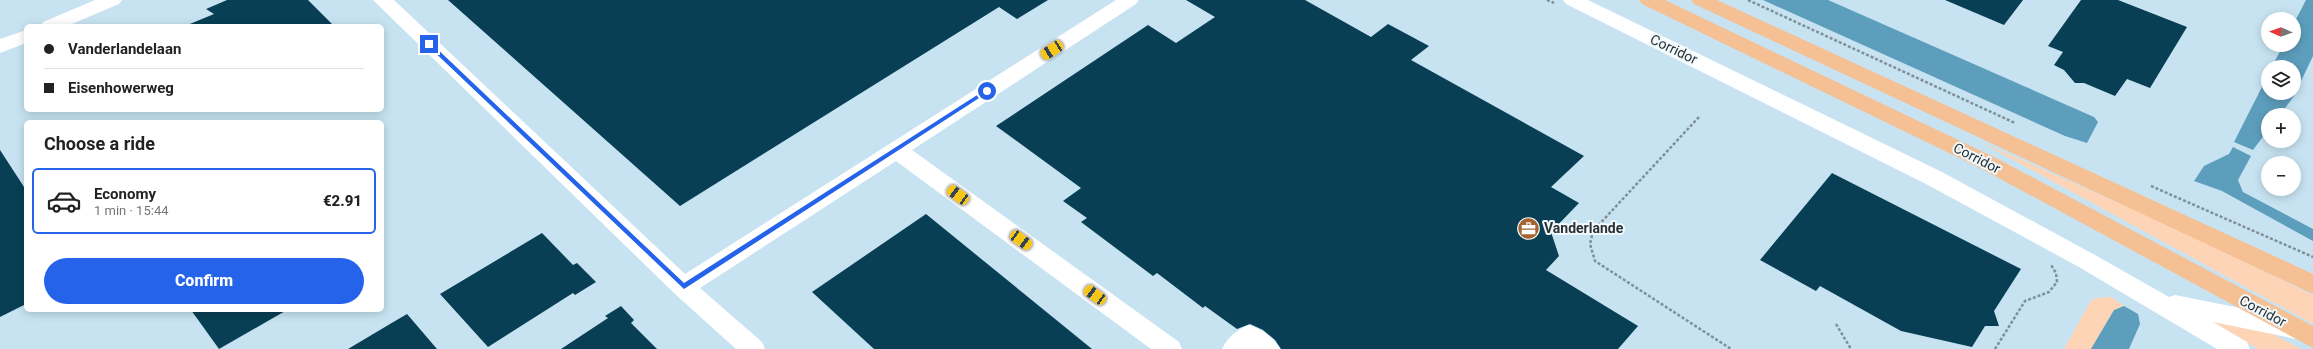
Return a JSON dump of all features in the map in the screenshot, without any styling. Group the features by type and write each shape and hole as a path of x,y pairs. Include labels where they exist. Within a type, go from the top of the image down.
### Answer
{"main road":[{"name":"Corridor","path":"1649,0 1988,163 2306,334"},
{"name":"Corridor","path":"1701,0 2313,285"}],"street":[{"path":"55,24 112,0"},
{"path":"383,0 684,287 753,349"},
{"path":"684,287 1129,0"},
{"name":"Corridor","path":"1567,4 1934,178 2156,301 2238,349"},
{"path":"0,47 24,37"},
{"path":"896,150 1170,349"},
{"name":"Corridor","path":"2156,301 2306,334"},
{"path":"1234,349 1249,335 1268,349"}],"path":[{"path":"1547,0 1567,4"},
{"path":"1748,0 2021,126"},
{"path":"1699,117 1593,231 1590,244 1595,261 1731,349"},
{"path":"2148,184 2313,257"},
{"path":"1995,349 2025,301 2049,292 2057,282 2056,272 2050,262"},
{"path":"1836,324 1851,349"}],"shaded area":[{"path":"0,0 2313,0 2313,349 0,349"},
{"path":"1979,141 2180,230 2313,295 2313,324"},
{"path":"2111,297 2124,306 2114,310 2091,349 2064,349 2090,302 2095,298"},
{"path":"2206,318 2267,331 2301,349 2258,349"}],"water":[{"path":"1763,0 1828,0 2094,117 2098,122 2087,143 2065,136"},
{"path":"2306,0 2313,0 2313,56 2301,81 2301,60 2276,60 2280,52 2301,52 2301,12 2300,12"},
{"path":"2261,89 2261,100 2291,100 2285,108 2261,108 2261,139 2253,150 2234,142"},
{"path":"2233,147 2251,156 2238,180 2243,192 2313,229 2313,241 2222,191 2194,181 2204,166 2229,154"},
{"path":"2124,306 2138,314 2140,324 2129,349 2091,349 2114,310"}],"building":[{"path":"227,0 308,0 332,24 190,24 214,14 206,9"},
{"path":"448,0 1048,0 1017,19 999,7 680,206"},
{"path":"1186,0 1305,0 1371,37 1388,24 1429,46 1411,60 1584,156 1551,187 1579,203 1551,232 1559,256 1546,270 1638,326 1618,349 1281,349 1275,340 1263,330 1250,324 1237,329 1205,306 1203,308 1157,273 1153,276 1081,222 1087,218 1063,201 1081,188 996,126 1148,25 1176,43 1215,17"},
{"path":"1945,0 2023,0 2004,25"},
{"path":"2081,0 2118,0 2187,27 2150,88 2127,79 2115,96 2084,83 2075,83 2064,70 2054,65 2063,52 2048,46"},
{"path":"0,150 24,187 24,305 0,317"},
{"path":"1832,173 2021,269 1994,311 1999,326 1985,326 1972,347 1901,331 1820,286 1816,291 1760,260"},
{"path":"926,214 1092,349 874,349 812,292"},
{"path":"542,233 573,265 577,263 596,282 575,295 573,293 488,347 440,294"},
{"path":"621,306 634,320 631,323 657,349 561,349 608,318 605,316"},
{"path":"192,312 284,312 219,349"},
{"path":"407,314 437,349 348,349 390,324"}],"place":[{"name":"Vanderlande","path":"1529,228"}],"route":[{"path":"429,44 684,287 987,91"}]}
